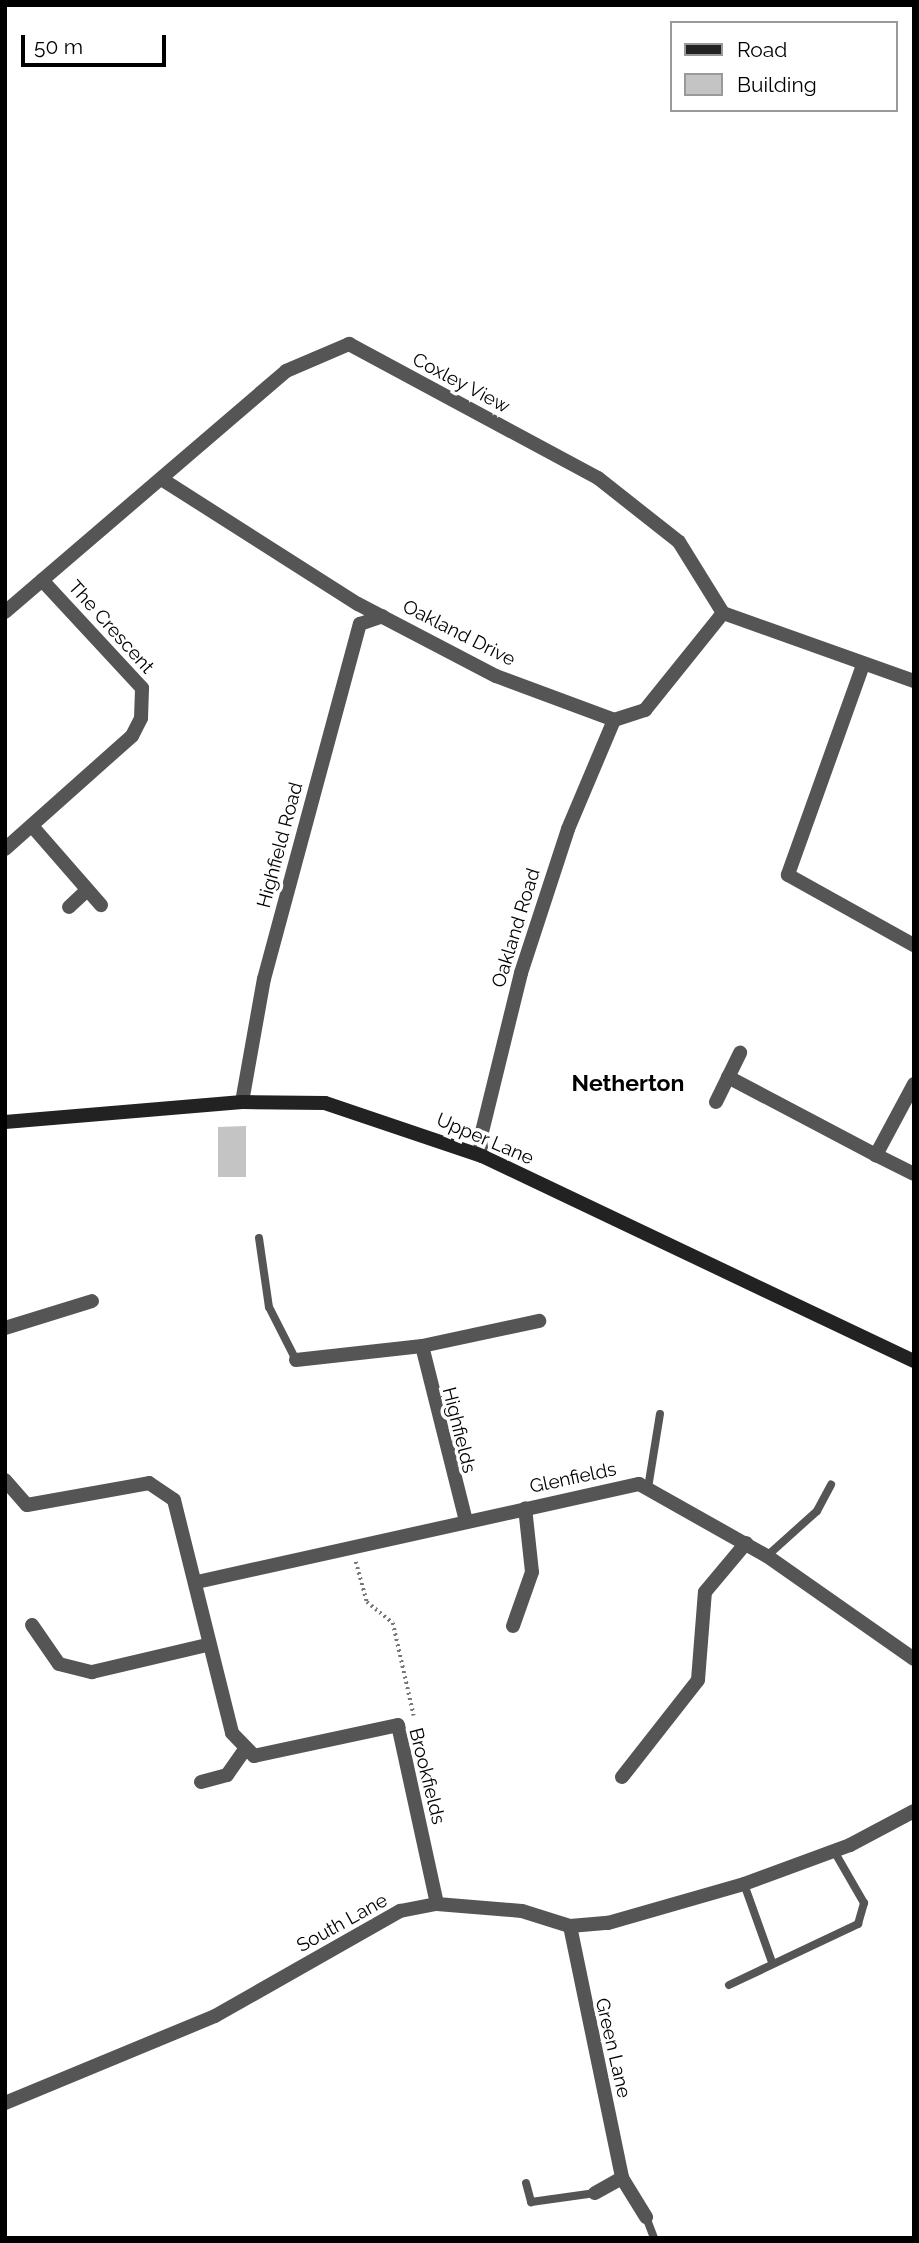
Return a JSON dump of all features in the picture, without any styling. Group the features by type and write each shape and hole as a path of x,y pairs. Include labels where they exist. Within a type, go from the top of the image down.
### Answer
{"main road":[{"name":"Upper Lane","path":"5,1122 243,1102 325,1103 482,1156 914,1361"}],"street":[{"name":"Coxley View","path":"5,612 163,480 286,371 349,344 598,478 678,542 723,613"},
{"name":"Oakland Drive","path":"163,480 383,616 496,676 614,720"},
{"name":"The Crescent","path":"5,849 132,736 141,718 142,688 42,580"},
{"path":"614,720 645,710 723,613 914,681"},
{"name":"Highfield Road","path":"243,1102 264,979 360,624 383,616"},
{"path":"863,665 788,875 914,945"},
{"name":"Oakland Road","path":"482,1156 480,1140 521,973 568,829 614,720"},
{"path":"32,826 101,905"},
{"path":"69,907 88,890"},
{"path":"716,1102 740,1053"},
{"path":"729,1077 914,1174"},
{"path":"876,1155 914,1084"},
{"path":"5,1328 92,1301"},
{"path":"296,1360 422,1346 540,1321"},
{"name":"Highfields","path":"422,1346 466,1521"},
{"path":"5,1480 27,1505 149,1483 174,1500 197,1583 208,1645 232,1733 246,1748 227,1775 201,1782"},
{"name":"Glenfields","path":"197,1583 352,1550 525,1508 639,1484 648,1488"},
{"path":"648,1488 747,1543 912,1654"},
{"path":"513,1626 532,1572 525,1508"},
{"path":"622,1777 698,1680 705,1592 747,1543"},
{"path":"32,1625 59,1664 92,1672 208,1645"},
{"name":"Brookfields","path":"246,1748 254,1755 398,1725 437,1904"},
{"name":"South Lane","path":"5,2103 215,2016 400,1911 437,1904 522,1911 570,1926 641,1915 744,1884 834,1851 914,1811"},
{"name":"Green Lane","path":"570,1926 622,2178 646,2217"},
{"path":"594,2193 622,2178"}],"lane":[{"path":"260,1238 269,1307 296,1360"},
{"path":"648,1488 660,1414"},
{"path":"767,1556 817,1511 831,1485"},
{"path":"729,1985 772,1962 858,1924 864,1903 834,1851"},
{"path":"744,1884 772,1962"},
{"path":"527,2183 531,2202 594,2193"},
{"name":"Green Lane","path":"646,2217 654,2238"}],"path":[{"path":"352,1550 367,1602 393,1623 414,1718 398,1725"}],"building":[{"path":"246,1126 246,1177 218,1177 218,1127"}],"district":[{"name":"Netherton","path":"628,1083"}]}
